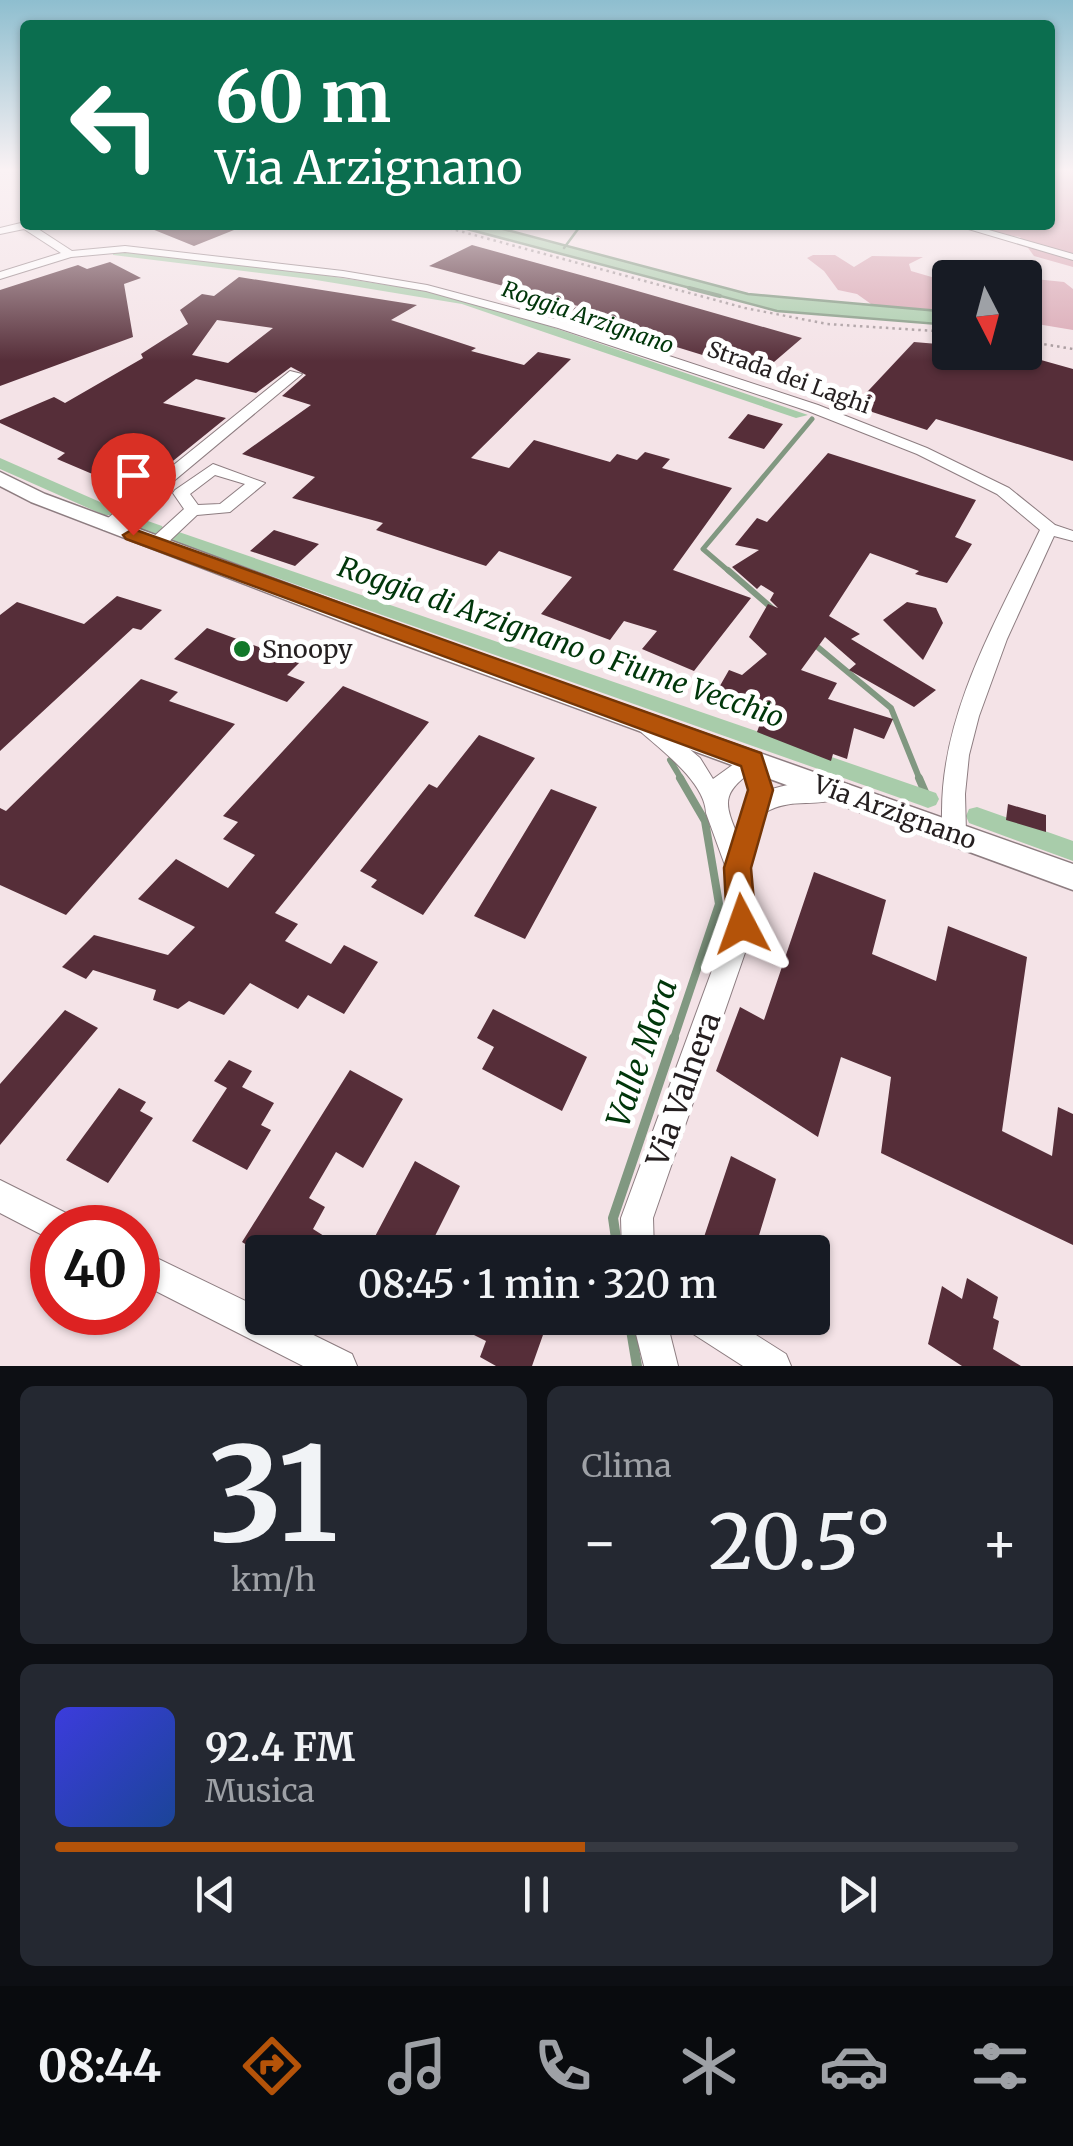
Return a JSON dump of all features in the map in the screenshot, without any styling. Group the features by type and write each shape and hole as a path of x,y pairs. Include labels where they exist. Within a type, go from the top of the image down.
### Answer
{"main road":[{"name":"Via Arzignano","path":"0,478 38,498 156,544 1073,877"}],"street":[{"path":"38,233 70,254"},
{"path":"987,233 1073,257"},
{"name":"Strada dei Laghi","path":"0,276 70,254 125,249 344,274 428,288 548,321 813,408 922,450 1002,491 1050,529 1073,536"},
{"path":"103,524 295,374"},
{"path":"156,544 193,510"},
{"path":"954,834 959,746 992,654 1050,529"},
{"name":"Via Valnera","path":"637,718 692,764 717,804 723,835 738,868 742,924 637,1218 638,1235"},
{"path":"717,804 723,780 752,760"},
{"name":"Via Valnera","path":"738,868 761,790 752,760"},
{"path":"759,804 772,796 793,792 852,797"},
{"path":"0,1196 30,1211"},
{"path":"160,1276 340,1366"},
{"path":"654,1335 662,1366"},
{"path":"726,1335 774,1366"}],"path":[{"path":"464,233 782,316 827,324 932,331"},
{"path":"1042,343 1073,349"}],"shaded area":[{"path":"481,233 517,233 748,294 932,310 932,324 777,311"},
{"path":"996,233 1073,233 1073,267 1034,256 1020,237"},
{"path":"835,255 854,267 872,256 923,257 909,264 911,271 932,277 932,311 885,309 857,294 838,290 824,271 807,258"},
{"path":"1042,280 1064,282 1073,289 1073,330 1042,325"}],"building":[{"path":"161,233 227,233 194,246"},
{"path":"472,245 802,338 761,373 566,313 578,306 429,266"},
{"path":"110,262 141,278 124,284 133,337 0,386 0,290 78,265 87,269"},
{"path":"239,277 417,305 391,320 476,348 471,351 524,365 538,352 571,359 471,458 509,468 534,440 610,462 617,454 637,460 645,452 670,459 662,468 732,488 673,570 751,598 694,671 642,649 657,631 624,621 610,640 541,614 572,577 499,551 486,566 376,530 383,523 292,498 315,477 242,454 311,405 282,396 306,375 291,367 256,393 196,379 163,403 226,418 163,469 151,465 123,487 57,459 65,453 0,423 54,397 65,403 143,358 141,354 188,324 180,310 202,294 214,296","holes":["217,320 273,328 228,363 192,355"]},
{"path":"914,342 932,344 932,370 1042,370 1042,360 1073,369 1073,461 936,419 927,430 854,406"},
{"path":"748,414 783,424 764,449 728,438"},
{"path":"828,453 976,500 955,537 972,544 947,583 915,574 919,571 870,553 829,616 860,634 851,639 936,690 914,707 849,670 856,664 825,637 801,670 837,683 828,699 893,719 884,739 854,728 847,759 833,754 831,761 757,732 765,710 717,691 729,670 742,675 767,654 749,637 768,604 778,608 770,600 774,593 761,585 757,589 732,567 759,550 735,545 757,518 767,522"},
{"path":"274,530 319,544 295,566 250,551"},
{"path":"117,596 162,610 141,630 133,628 0,751 0,615 17,602 84,624"},
{"path":"907,602 936,608 943,623 923,660 883,620"},
{"path":"207,628 300,662 287,675 305,682 287,702 174,659"},
{"path":"141,679 178,692 169,701 235,724 66,915 0,885 0,808 6,811"},
{"path":"343,686 429,722 275,913 298,924 285,941 331,964 344,945 378,962 344,1014 308,995 298,1009 250,983 224,1015 189,1001 178,1009 153,1000 156,990 93,970 86,979 62,967 94,935 168,955 195,927 138,899 176,859 228,888 255,855 223,839 238,822 223,816"},
{"path":"479,735 535,758 423,915 371,887 377,880 360,871 429,784 437,788"},
{"path":"551,789 597,807 525,939 474,916"},
{"path":"1008,804 1046,815 1046,832 1006,820"},
{"path":"814,872 886,900 872,954 936,981 948,926 1027,957 1002,1131 1052,1156 1058,1107 1073,1114 1073,1245 881,1153 891,1077 841,1057 818,1137 716,1071 740,1007 764,1020"},
{"path":"493,1009 587,1057 562,1111 482,1069 494,1047 477,1038"},
{"path":"65,1010 98,1028 0,1145 0,1084"},
{"path":"229,1060 252,1071 242,1087 274,1103 261,1125 271,1130 247,1170 192,1141 227,1088 214,1081"},
{"path":"350,1070 403,1099 363,1168 336,1152 309,1198 325,1207 313,1229 322,1235 246,1235"},
{"path":"119,1088 146,1102 140,1111 153,1118 108,1183 66,1160"},
{"path":"731,1156 776,1179 759,1235 705,1235"},
{"path":"415,1161 460,1186 436,1235 376,1235"},
{"path":"967,1278 998,1297 993,1318 999,1321 993,1349 1021,1366 962,1366 928,1344 942,1286 962,1299"},
{"path":"474,1335 543,1335 532,1366 496,1366 480,1357 486,1341"}],"waterway":[{"path":"564,248 575,233"},
{"name":"Roggia Arzignano","path":"117,253 310,276 464,301 801,415"},
{"path":"689,288 720,296"},
{"path":"731,573 703,549 812,419"},
{"name":"Roggia di Arzignano o Fiume Vecchio","path":"0,463 110,512"},
{"name":"Roggia di Arzignano o Fiume Vecchio","path":"128,519 156,530"},
{"name":"Roggia di Arzignano o Fiume Vecchio","path":"176,536 928,799"},
{"path":"728,570 774,610"},
{"path":"814,644 891,708 920,780"},
{"name":"Valle Mora","path":"670,760 682,780"},
{"name":"Valle Mora","path":"673,1041 719,904 705,821 680,778"},
{"path":"919,778 928,799"},
{"name":"Roggia di Arzignano o Fiume Vecchio","path":"977,816 1073,851"},
{"name":"Valle Mora","path":"616,1235 613,1218 674,1038"},
{"name":"Valle Mora","path":"632,1335 637,1366"}],"place":[{"name":"Snoopy","path":"242,649"}],"route":[{"path":"133,535 752,760 761,790 738,868 742,924"}]}
